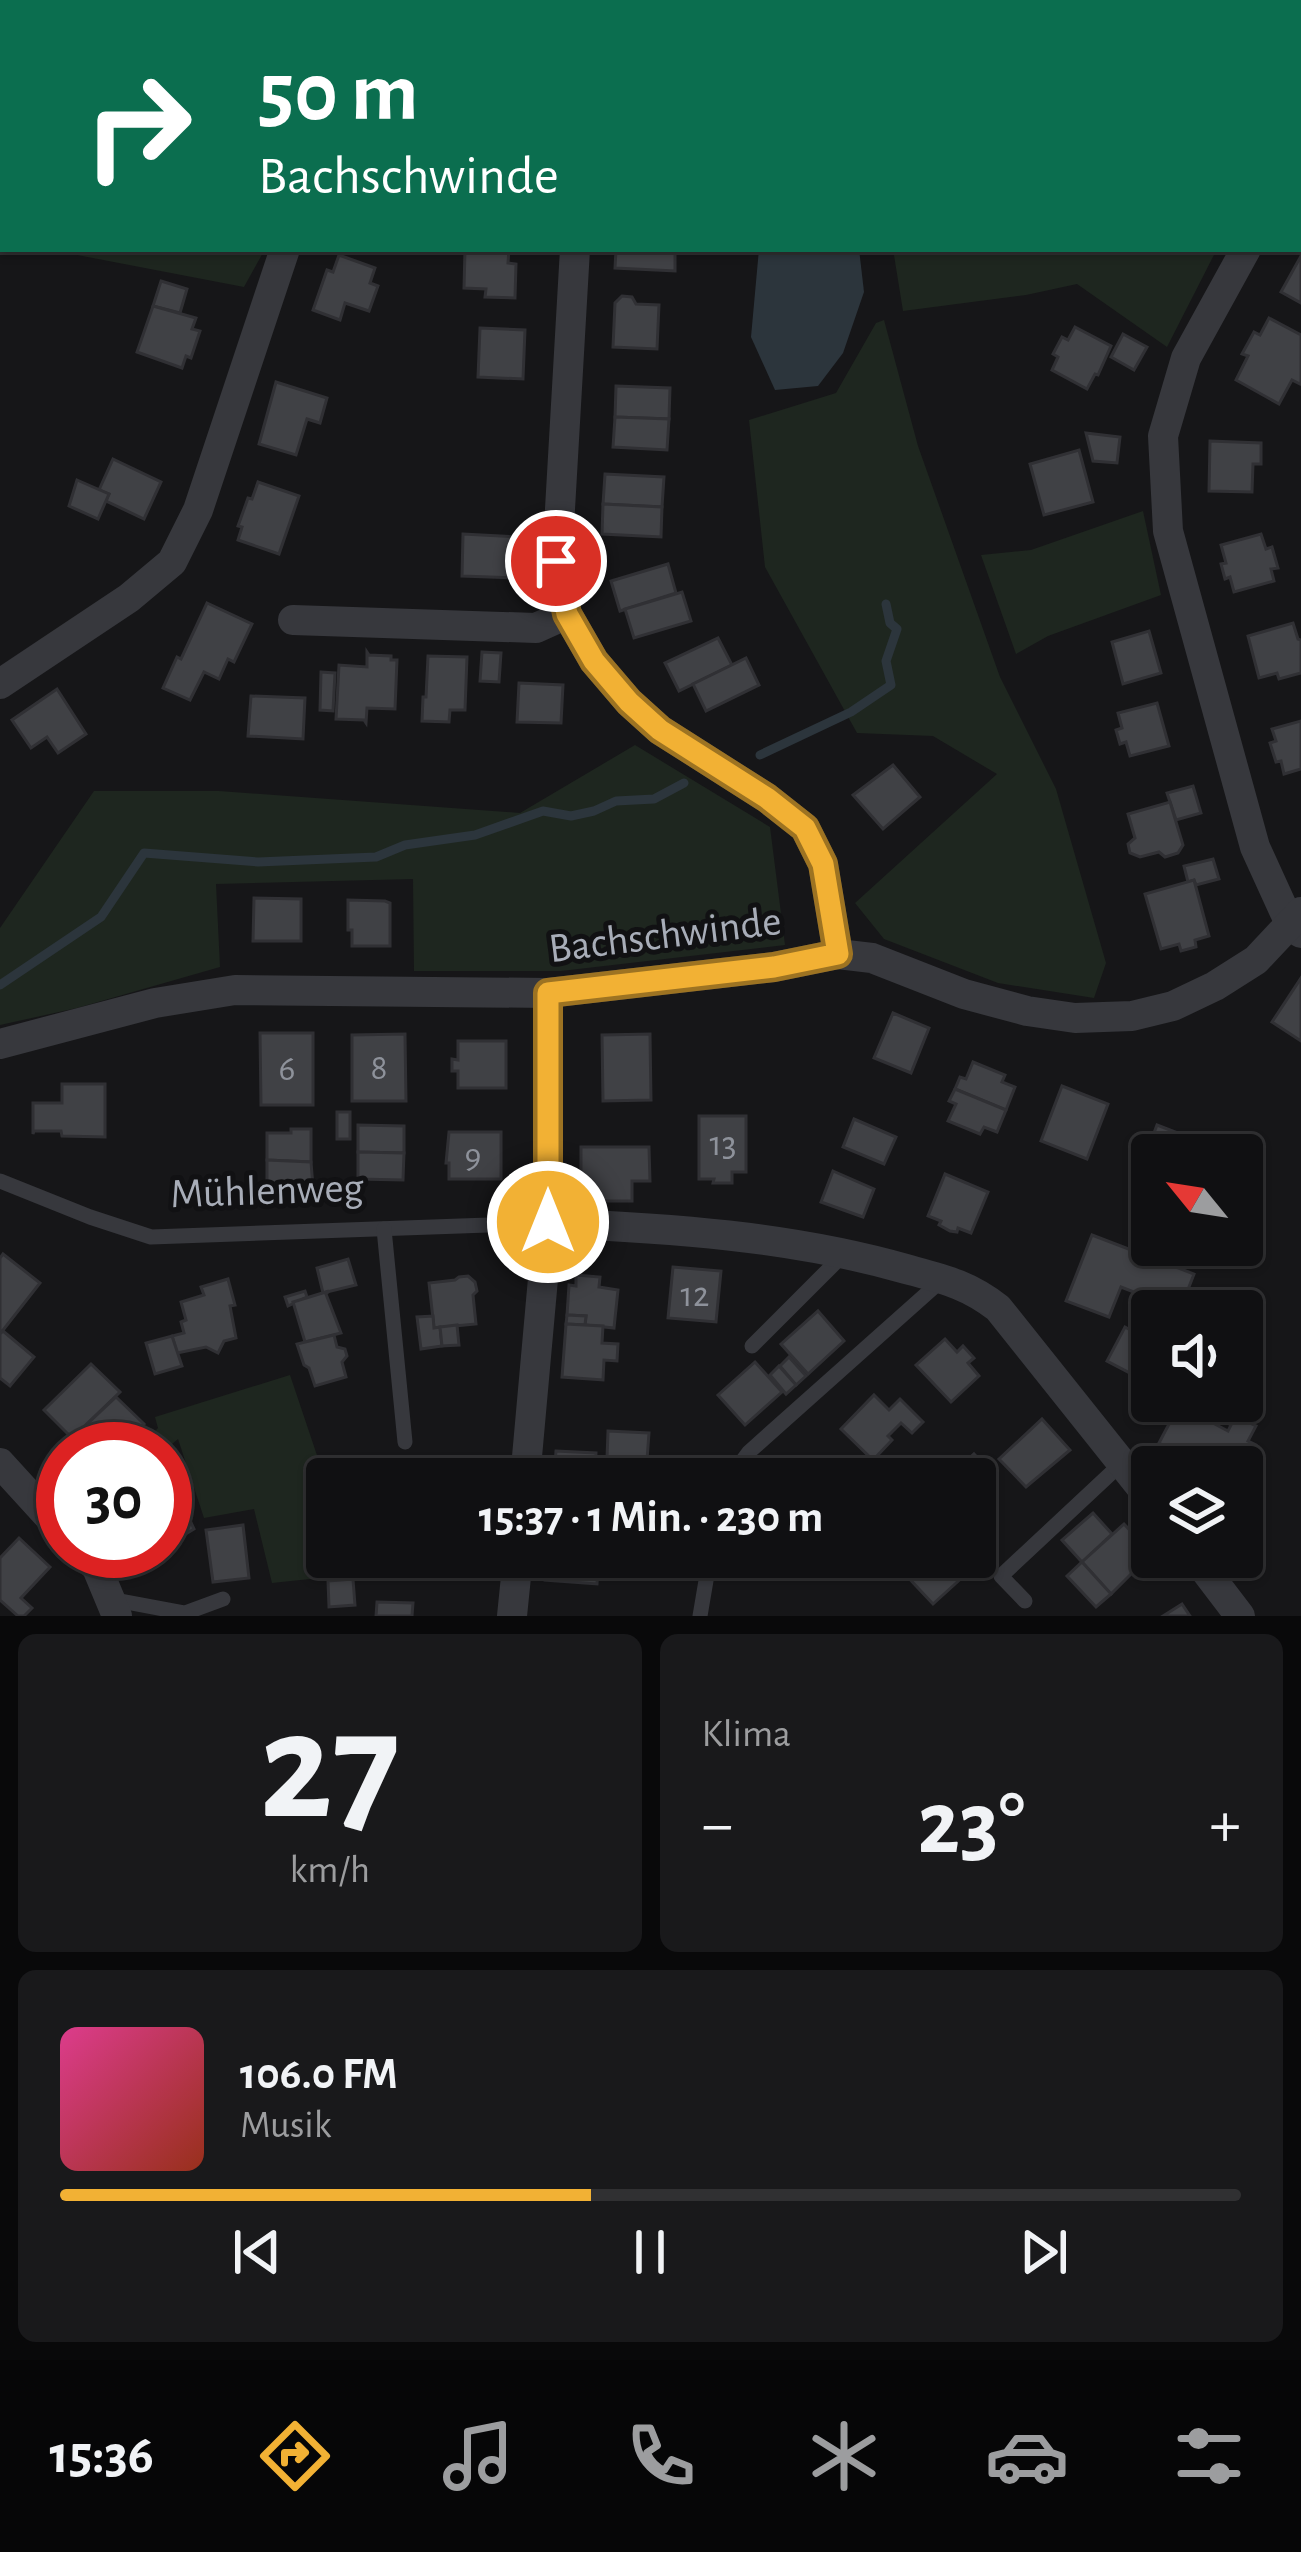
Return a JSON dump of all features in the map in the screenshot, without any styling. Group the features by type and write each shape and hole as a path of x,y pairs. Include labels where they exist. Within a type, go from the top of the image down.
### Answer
{"street":[{"path":"0,684 129,598 172,562 198,510 284,252"},
{"path":"575,252 556,561 567,614 594,661 660,730 805,828 823,864 838,954"},
{"path":"1244,252 1186,358 1163,436 1168,531 1255,847 1298,924"},
{"path":"293,620 536,628 567,614"},
{"name":"Bachschwinde","path":"0,1044 155,1003 235,990 548,993 774,967 838,954 872,958 997,1004 1075,1018 1132,1016 1173,1006 1214,986 1256,960 1298,924"},
{"path":"527,1458 548,1222 548,993"},
{"name":"Mühlenweg","path":"548,1222 707,1233 846,1252 974,1290 998,1308 1131,1473"},
{"path":"0,1463 36,1502"},
{"path":"101,1578 113,1607"},
{"path":"512,1616 516,1578"},
{"path":"1211,1578 1240,1616"}],"lane":[{"name":"Mühlenweg","path":"0,1181 151,1238 548,1222"},
{"path":"384,1229 405,1442"},
{"path":"752,1346 846,1252"},
{"path":"745,1458 943,1279"},
{"path":"1025,1601 1000,1576 1123,1462"},
{"path":"700,1616 706,1578"},
{"path":"113,1607 185,1613 223,1599"}],"shaded area":[{"path":"62,252 263,252 244,287"},
{"path":"759,252 859,252 864,292 843,353 818,386 775,390 751,337"},
{"path":"893,252 1215,252 1167,347 1077,284 903,311"},
{"path":"884,320 918,446 1000,677 1056,789 1106,963 1094,998 998,983 884,939 855,903 997,774 933,736 857,733 765,567 749,420 836,393 876,323"},
{"path":"1143,511 1161,595 1048,636 1016,654 981,555 1031,550"},
{"path":"635,745 770,827 785,945 561,971 414,971 413,879 216,884 220,967 0,1025 0,928 94,791 219,791 520,813"},
{"path":"290,1375 318,1458 306,1458 306,1578 319,1578 272,1583 254,1509 204,1518 192,1482 192,1422 156,1422 155,1417"}],"building":[{"path":"465,252 509,252 508,263 516,264 515,298 485,297 486,289 464,288"},
{"path":"616,252 675,252 675,271 615,268"},
{"path":"339,255 375,268 370,283 378,286 369,311 345,303 340,320 313,310 327,270 333,272"},
{"path":"1301,256 1301,303 1281,292"},
{"path":"161,281 187,289 180,313 153,306"},
{"path":"622,296 632,297 636,304 659,305 657,349 613,347 615,303"},
{"path":"153,306 196,318 192,329 200,331 191,358 186,356 182,368 137,352"},
{"path":"1269,318 1301,335 1301,382 1292,380 1279,404 1236,380 1248,356 1242,354 1254,332 1260,335"},
{"path":"1075,327 1111,346 1087,389 1052,370 1058,357 1053,354 1062,337 1068,340"},
{"path":"480,328 525,330 523,379 478,377"},
{"path":"1123,334 1147,347 1134,370 1111,357"},
{"path":"276,382 327,398 320,423 307,419 296,455 259,444"},
{"path":"616,386 670,388 669,419 615,417"},
{"path":"615,417 669,419 667,450 613,447"},
{"path":"1086,433 1120,437 1117,463 1093,461"},
{"path":"1210,441 1261,443 1261,464 1253,464 1252,492 1209,491"},
{"path":"1079,450 1093,502 1044,515 1030,464"},
{"path":"113,459 161,482 144,519 106,501 109,494 99,490"},
{"path":"605,474 664,477 662,507 603,504"},
{"path":"77,480 109,494 98,519 69,506"},
{"path":"258,482 299,496 279,554 238,540 242,527 238,526"},
{"path":"603,504 662,507 661,537 602,534"},
{"path":"463,534 517,537 517,578 462,576"},
{"path":"1261,534 1266,549 1272,547 1278,568 1271,569 1274,581 1234,592 1230,577 1225,579 1221,545"},
{"path":"668,564 676,593 620,611 611,581"},
{"path":"682,592 691,621 634,638 625,609"},
{"path":"207,603 252,624 234,662 228,659 219,679 204,672 190,700 163,688"},
{"path":"1293,623 1301,640 1301,673 1259,678 1248,636"},
{"path":"1149,631 1161,673 1123,684 1112,642"},
{"path":"718,638 732,665 679,691 665,663"},
{"path":"367,652 397,660 395,709 367,708 366,723 336,719 339,665 367,667"},
{"path":"482,652 501,653 499,682 480,681"},
{"path":"428,656 467,657 465,710 450,710 449,722 422,721"},
{"path":"746,658 759,685 706,711 693,684"},
{"path":"321,672 335,673 333,711 320,710"},
{"path":"519,683 563,685 561,723 517,722"},
{"path":"57,689 86,734 58,753 47,737 31,748 12,720"},
{"path":"251,696 305,698 303,739 248,736"},
{"path":"1157,703 1169,746 1130,756 1116,730 1122,728 1118,713"},
{"path":"1301,721 1301,769 1284,774 1270,743 1276,741 1272,729"},
{"path":"893,765 920,797 883,829 853,795"},
{"path":"1193,786 1201,813 1176,820 1167,793"},
{"path":"1170,802 1183,845 1178,853 1140,857 1130,853 1128,844 1135,838 1128,814"},
{"path":"1213,859 1219,879 1196,885 1194,880 1188,882 1184,866"},
{"path":"1194,880 1209,936 1195,940 1196,947 1181,951 1179,944 1161,949 1145,894"},
{"path":"254,898 301,899 301,941 253,941"},
{"path":"348,900 390,903 390,946 352,946"},
{"path":"1301,978 1301,1041 1272,1022"},
{"path":"893,1013 929,1028 911,1073 874,1058"},
{"path":"260,1033 313,1033 313,1105 261,1105"},
{"path":"405,1034 406,1101 352,1101 352,1035"},
{"path":"650,1034 651,1100 603,1101 602,1035"},
{"path":"458,1041 506,1041 506,1088 458,1088 452,1059 458,1060"},
{"path":"973,1062 1005,1075 1002,1082 1015,1087 1006,1110 955,1089 960,1077 966,1079"},
{"path":"62,1084 105,1084 105,1137 62,1136 61,1131 33,1134 33,1103 62,1103"},
{"path":"1062,1086 1108,1104 1087,1159 1041,1141"},
{"path":"955,1089 1006,1110 997,1132 984,1127 980,1134 948,1121 956,1104 949,1101"},
{"path":"337,1112 350,1112 350,1139 337,1139"},
{"path":"699,1116 746,1116 746,1172 732,1172 732,1183 699,1179"},
{"path":"854,1119 896,1137 884,1164 843,1147"},
{"path":"358,1125 404,1126 404,1153 358,1152"},
{"path":"1157,1125 1178,1133 1178,1134 1154,1134"},
{"path":"291,1129 311,1129 311,1162 267,1160 267,1133 291,1133"},
{"path":"449,1132 501,1132 501,1179 449,1179"},
{"path":"581,1147 649,1147 650,1181 632,1181 632,1201 581,1201"},
{"path":"358,1152 404,1153 403,1180 358,1179"},
{"path":"267,1160 311,1162 310,1192 267,1187"},
{"path":"833,1171 874,1189 863,1217 821,1202"},
{"path":"945,1174 988,1192 971,1233 958,1228 950,1231 928,1216"},
{"path":"1092,1235 1131,1250 1131,1266 1173,1266 1194,1274 1188,1290 1121,1287 1109,1317 1066,1301"},
{"path":"3,1254 40,1283 0,1334 0,1258"},
{"path":"348,1259 356,1285 323,1293 317,1268"},
{"path":"673,1267 721,1271 716,1322 668,1318"},
{"path":"576,1275 600,1277 599,1287 618,1290 614,1328 585,1325 586,1316 567,1315 569,1285 576,1286"},
{"path":"468,1276 477,1291 473,1295 476,1324 434,1328 429,1283"},
{"path":"228,1279 236,1338 224,1341 218,1353 206,1347 177,1353 172,1336 184,1333 181,1322 186,1320 181,1302 204,1295 201,1287"},
{"path":"305,1291 307,1297 288,1306 285,1297"},
{"path":"329,1291 326,1294 341,1333 305,1342 293,1302"},
{"path":"818,1311 844,1341 808,1374 781,1344"},
{"path":"567,1315 586,1316 585,1325 566,1324"},
{"path":"433,1316 442,1346 421,1349 417,1317"},
{"path":"566,1324 603,1326 602,1343 618,1344 617,1361 604,1360 603,1380 562,1377"},
{"path":"457,1325 459,1345 442,1346 440,1327"},
{"path":"1125,1327 1131,1330 1131,1374 1107,1361"},
{"path":"3,1331 34,1357 10,1386 0,1378"},
{"path":"334,1335 337,1347 345,1349 347,1356 342,1362 346,1377 315,1386 297,1344"},
{"path":"172,1336 182,1366 155,1374 146,1343"},
{"path":"945,1339 957,1352 963,1346 974,1358 968,1363 979,1376 951,1402 916,1365"},
{"path":"789,1357 806,1376 796,1385 780,1366"},
{"path":"755,1362 782,1392 745,1425 718,1395"},
{"path":"91,1364 120,1392 89,1422 56,1422 44,1410"},
{"path":"779,1366 796,1385 786,1394 770,1375"},
{"path":"874,1395 889,1410 900,1399 923,1422 912,1433 901,1423 875,1458 841,1429"},
{"path":"116,1397 142,1422 89,1422"},
{"path":"1042,1419 1070,1450 1026,1487 999,1459"},
{"path":"1170,1422 1211,1422 1228,1431 1231,1425 1225,1422 1256,1426 1248,1441 1256,1446 1159,1443"},
{"path":"608,1431 649,1433 647,1458 607,1458"},
{"path":"556,1451 596,1453 596,1458 555,1458"},
{"path":"1093,1513 1112,1534 1082,1562 1062,1540"},
{"path":"1124,1524 1131,1532 1131,1574 1111,1594 1082,1562"},
{"path":"243,1525 249,1578 213,1582 206,1530"},
{"path":"19,1538 36,1554 36,1578 40,1578 21,1598 32,1608 24,1616 0,1600 0,1558"},
{"path":"1082,1562 1111,1594 1096,1607 1067,1576"},
{"path":"545,1578 597,1578 597,1584"},
{"path":"909,1578 962,1578 933,1604"},
{"path":"353,1579 355,1605 329,1607 328,1581"},
{"path":"377,1602 413,1603 412,1616 376,1616"},
{"path":"1182,1604 1190,1616 1163,1616"}],"waterway":[{"path":"760,755 851,712 891,685 886,661 897,629 890,623 886,604"},
{"path":"0,985 101,917 144,853 258,862 376,857 405,845 475,835 543,811 571,816 616,801 654,799 684,783"}],"route":[{"path":"548,1222 548,993 774,967 838,954 823,864 805,828 660,730 629,702 594,661 567,614 556,561"}]}
